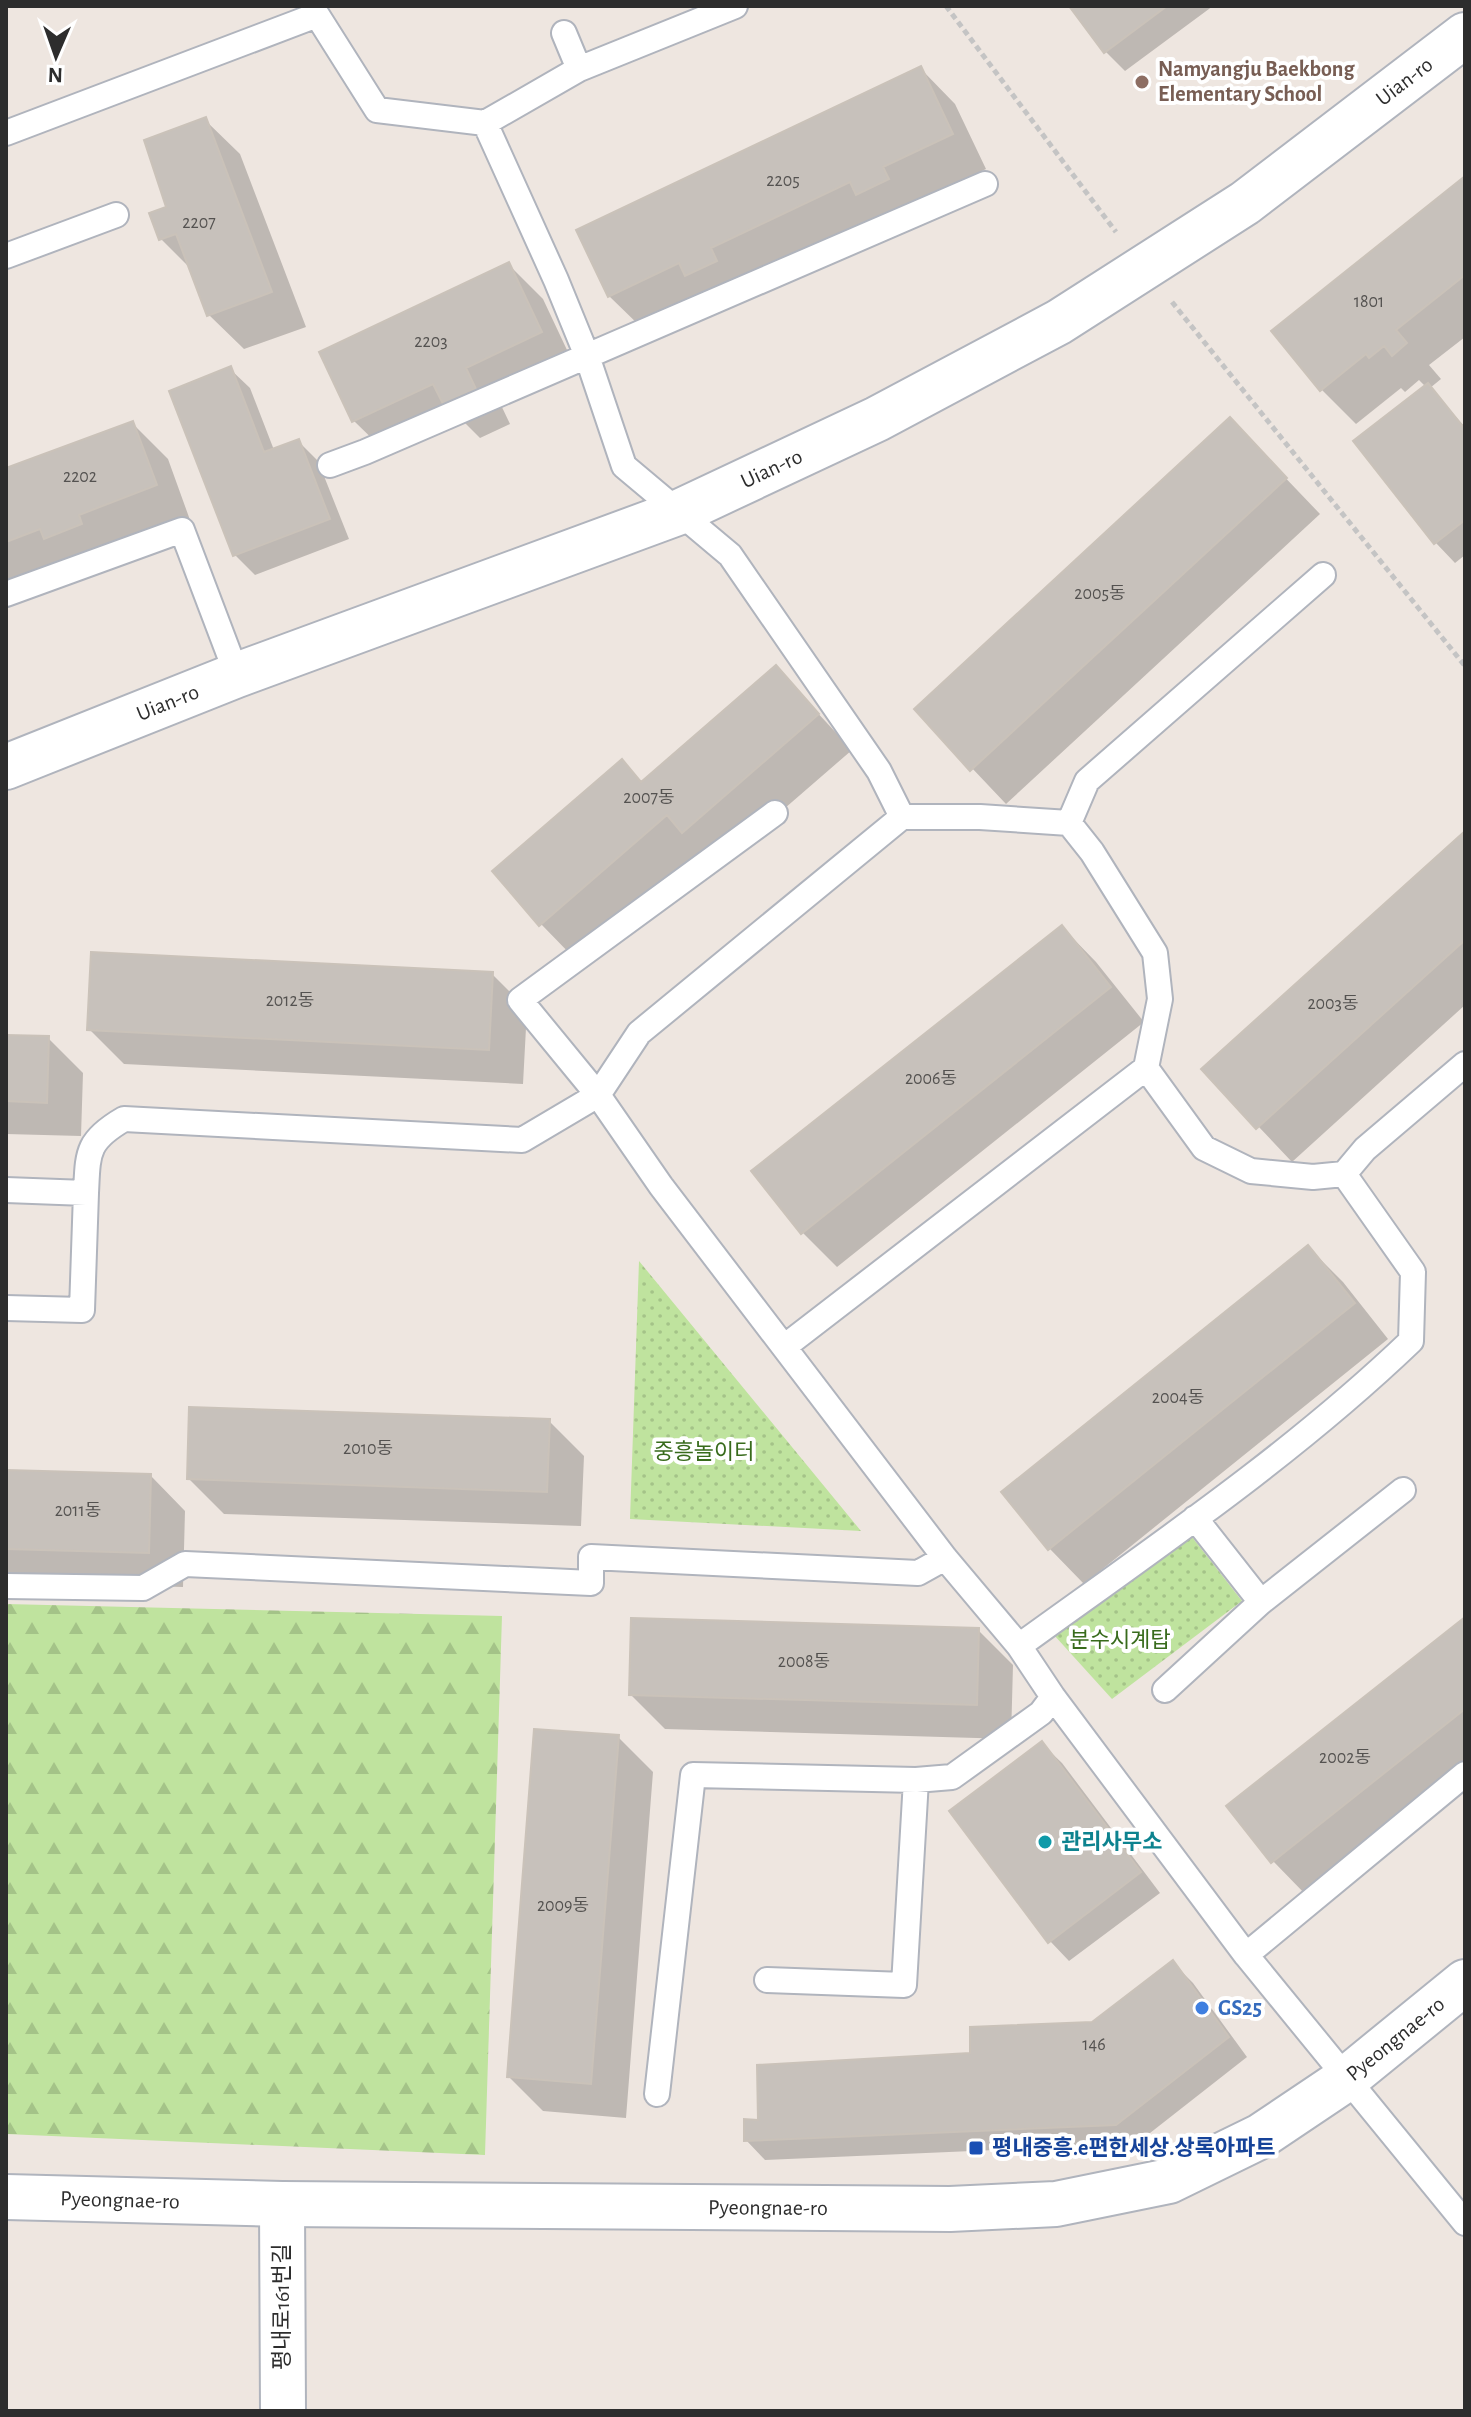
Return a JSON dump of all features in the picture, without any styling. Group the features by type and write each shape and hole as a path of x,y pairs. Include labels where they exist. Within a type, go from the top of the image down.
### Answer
{"street":[{"name":"Uian-ro","path":"6,767 237,675 677,513 877,419 1059,322 1245,203 1465,35"},
{"name":"Pyeongnae-ro","path":"6,2197 282,2204 934,2209 1056,2204 1169,2181 1261,2136 1346,2079 1465,1982"},
{"name":"평내로161번길","path":"282,2204 283,2411"}],"lane":[{"path":"6,133 328,10 377,110 485,123 579,69 735,6"},
{"path":"564,33 579,69"},
{"path":"485,123 587,356 624,466 730,555 879,771 902,817"},
{"path":"330,465 985,184"},
{"path":"6,256 116,215"},
{"path":"6,594 182,530 237,675"},
{"path":"1069,823 1087,781 1323,575"},
{"path":"775,813 520,1000 598,1095 661,1186 945,1558 1019,1646 1053,1697 1246,1955 1465,2223"},
{"path":"6,1308 82,1310 88,1153 103,1131 124,1119 522,1140 598,1095 639,1033 902,817 980,817 1069,823 1092,852 1155,953 1160,999 1146,1068 784,1347"},
{"path":"1146,1068 1204,1148 1251,1171 1313,1177 1344,1174 1365,1149 1465,1064"},
{"path":"1019,1646 1195,1518 1355,1395 1411,1341 1413,1272 1344,1174"},
{"path":"6,1190 86,1193"},
{"path":"1165,1690 1261,1602 1403,1490"},
{"path":"1195,1518 1261,1602"},
{"path":"6,1586 143,1588 185,1564 591,1583 591,1557 918,1573 945,1558"},
{"path":"657,2094 693,1775 916,1780 952,1777 1041,1713 1053,1697"},
{"path":"1246,1955 1465,1774"},
{"path":"767,1980 904,1985 916,1780"}],"path":[{"path":"946,6 1144,267 1465,666"}],"green space":[{"name":"중흥놀이터","path":"639,1261 861,1531 630,1519"},
{"name":"분수시계탑","path":"1192,1537 1242,1601 1112,1699 1054,1635"},
{"path":"6,1604 502,1616 485,2155 6,2134"}],"building":[{"path":"1069,6 1167,6 1104,53"},
{"path":"921,66 953,134 883,167 889,179 856,195 850,182 711,248 717,261 685,276 679,263 608,297 576,230"},
{"path":"206,117 272,292 207,316 176,234 159,240 149,213 166,207 144,140"},
{"path":"1465,176 1465,275 1396,330 1407,343 1392,356 1384,346 1369,358 1366,354 1320,391 1271,331"},
{"path":"509,262 542,332 466,368 476,389 443,404 433,384 352,422 319,352"},
{"path":"231,366 264,452 299,439 330,519 233,556 169,391"},
{"path":"1428,383 1465,429 1465,520 1434,544 1353,441"},
{"path":"1230,417 1287,478 970,771 914,709"},
{"path":"133,421 157,485 79,515 82,524 44,539 40,529 6,542 6,468"},
{"path":"776,665 819,714 682,833 667,815 539,926 492,871 622,759 641,782"},
{"path":"1465,831 1465,940 1256,1129 1201,1069"},
{"path":"1062,925 1111,987 801,1234 751,1171"},
{"path":"91,952 493,972 489,1050 87,1030"},
{"path":"6,1035 49,1036 47,1103 6,1101"},
{"path":"1308,1245 1355,1303 1048,1550 1001,1492"},
{"path":"189,1407 550,1419 547,1492 187,1479"},
{"path":"6,1470 151,1474 149,1553 6,1549"},
{"path":"1465,1617 1465,1709 1271,1863 1226,1806"},
{"path":"631,1618 979,1628 977,1705 629,1695"},
{"path":"534,1729 619,1735 591,2084 507,2077"},
{"name":"관리사무소","path":"1042,1741 1141,1872 1048,1943 949,1811"},
{"path":"1173,1960 1229,2037 1116,2125 744,2141 744,2119 758,2120 757,2065 970,2053 970,2027 1092,2022"}],"place":[{"name":"Namyangju Baekbong Elementary School","path":"1142,82"},
{"name":"관리사무소","path":"1045,1842"},
{"name":"GS25","path":"1202,2008"},
{"name":"평내중흥.e편한세상.상록아파트","path":"976,2148"}]}
